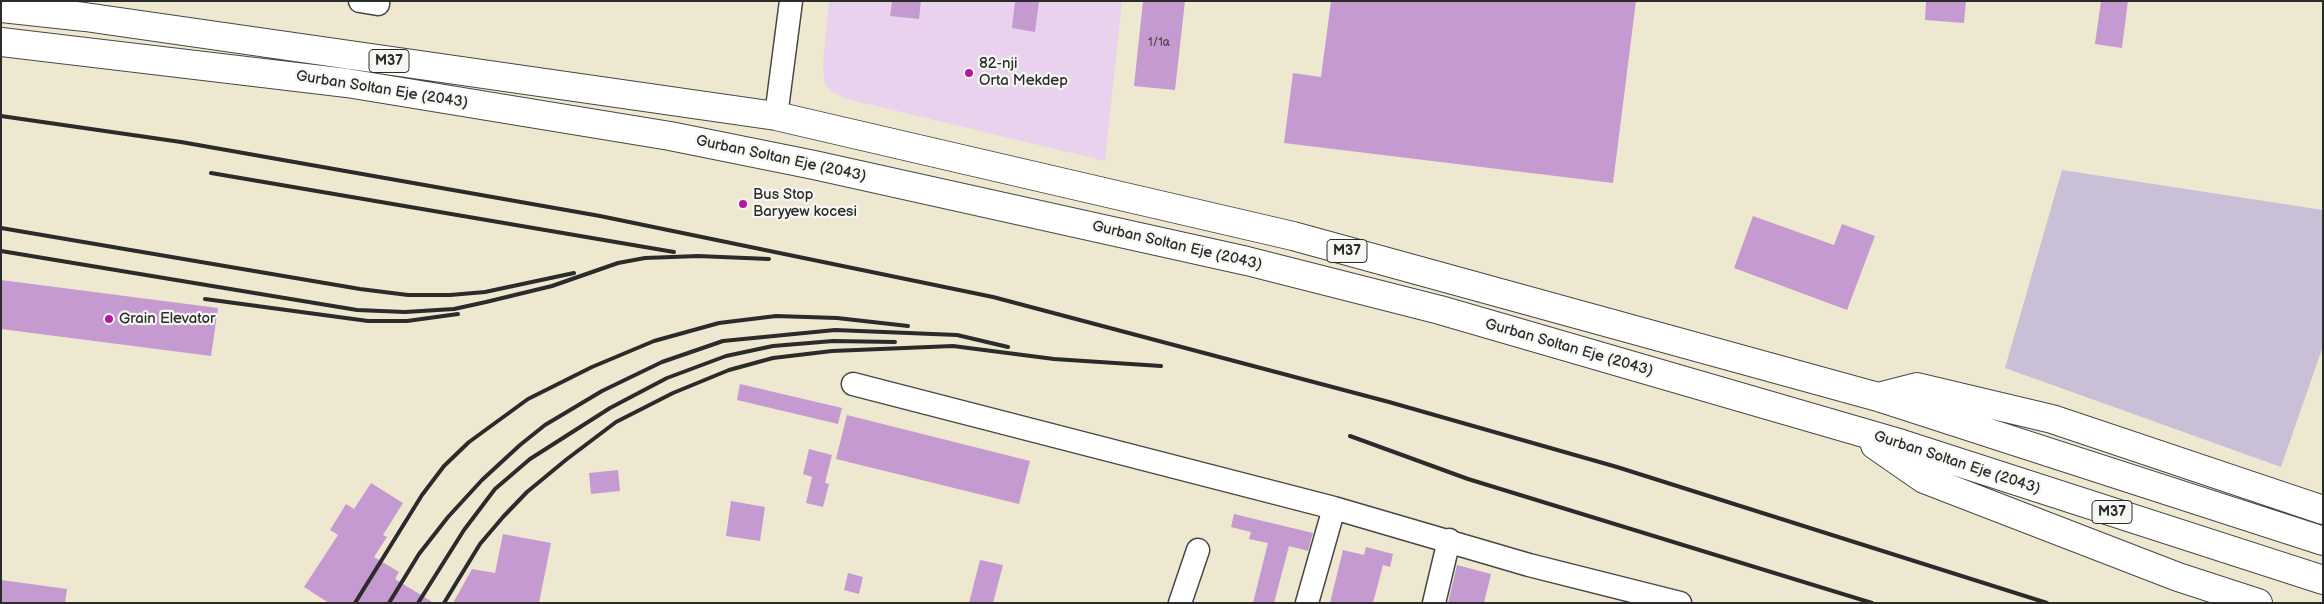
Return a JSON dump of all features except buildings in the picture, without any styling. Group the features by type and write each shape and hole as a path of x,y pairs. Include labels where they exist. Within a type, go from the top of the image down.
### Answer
{"highway":[{"path":"30,1 85,17"},
{"name":"Gurban Soltan Eje (2043)","path":"1,8 85,17 776,116 1293,236 1878,397 1912,410 2323,541"},
{"name":"Gurban Soltan Eje (2043)","path":"1,42 347,83 670,136 814,165 1237,259 1430,308 1902,444 2323,580"},
{"path":"1878,397 1917,387 2052,419 2323,510"},
{"path":"1856,431 1924,479 2178,577 2258,603"}],"street":[{"path":"776,116 791,1"},
{"path":"853,384 1334,508 1449,540 1528,565 1680,603"},
{"path":"1307,603 1334,508"},
{"path":"1434,603 1449,540"},
{"path":"1180,603 1198,550"}],"shaded area":[{"name":"82-nji Orta Mekdep","path":"829,1 1122,1 1105,161 847,99 830,91 824,81 823,65"},
{"path":"2062,170 2323,210 2323,346 2281,467 2005,368"}],"railway":[{"path":"1,116 181,142 600,216 993,297 1389,402 1617,467 2047,603"},
{"path":"211,173 674,252"},
{"path":"1,228 360,289 408,295 450,295 485,292 574,273"},
{"path":"1,251 357,310 405,312 454,309 486,302 552,286 618,263 645,258 698,256 769,259"},
{"path":"205,299 368,321 407,321 458,314"},
{"path":"355,603 422,495 444,466 469,442 528,399 592,367 654,341 719,323 776,316 837,318 908,326"},
{"path":"389,603 419,554 448,517 482,480 520,445 545,425 602,391 662,362 723,341 835,330 957,335 1008,347"},
{"path":"418,603 464,530 495,489 530,459 610,408 667,378 726,356 773,346 833,341 895,342"},
{"path":"444,603 480,544 503,517 527,492 567,459 616,422 673,393 729,370 773,358 832,351 953,346 1054,359 1161,366"},
{"path":"1350,436 1468,479 1872,603"}],"place":[{"name":"82-nji Orta Mekdep","path":"969,73"},
{"name":"Bus Stop Baryyew kocesi","path":"743,204"},
{"name":"Grain Elevator","path":"109,319"}]}
